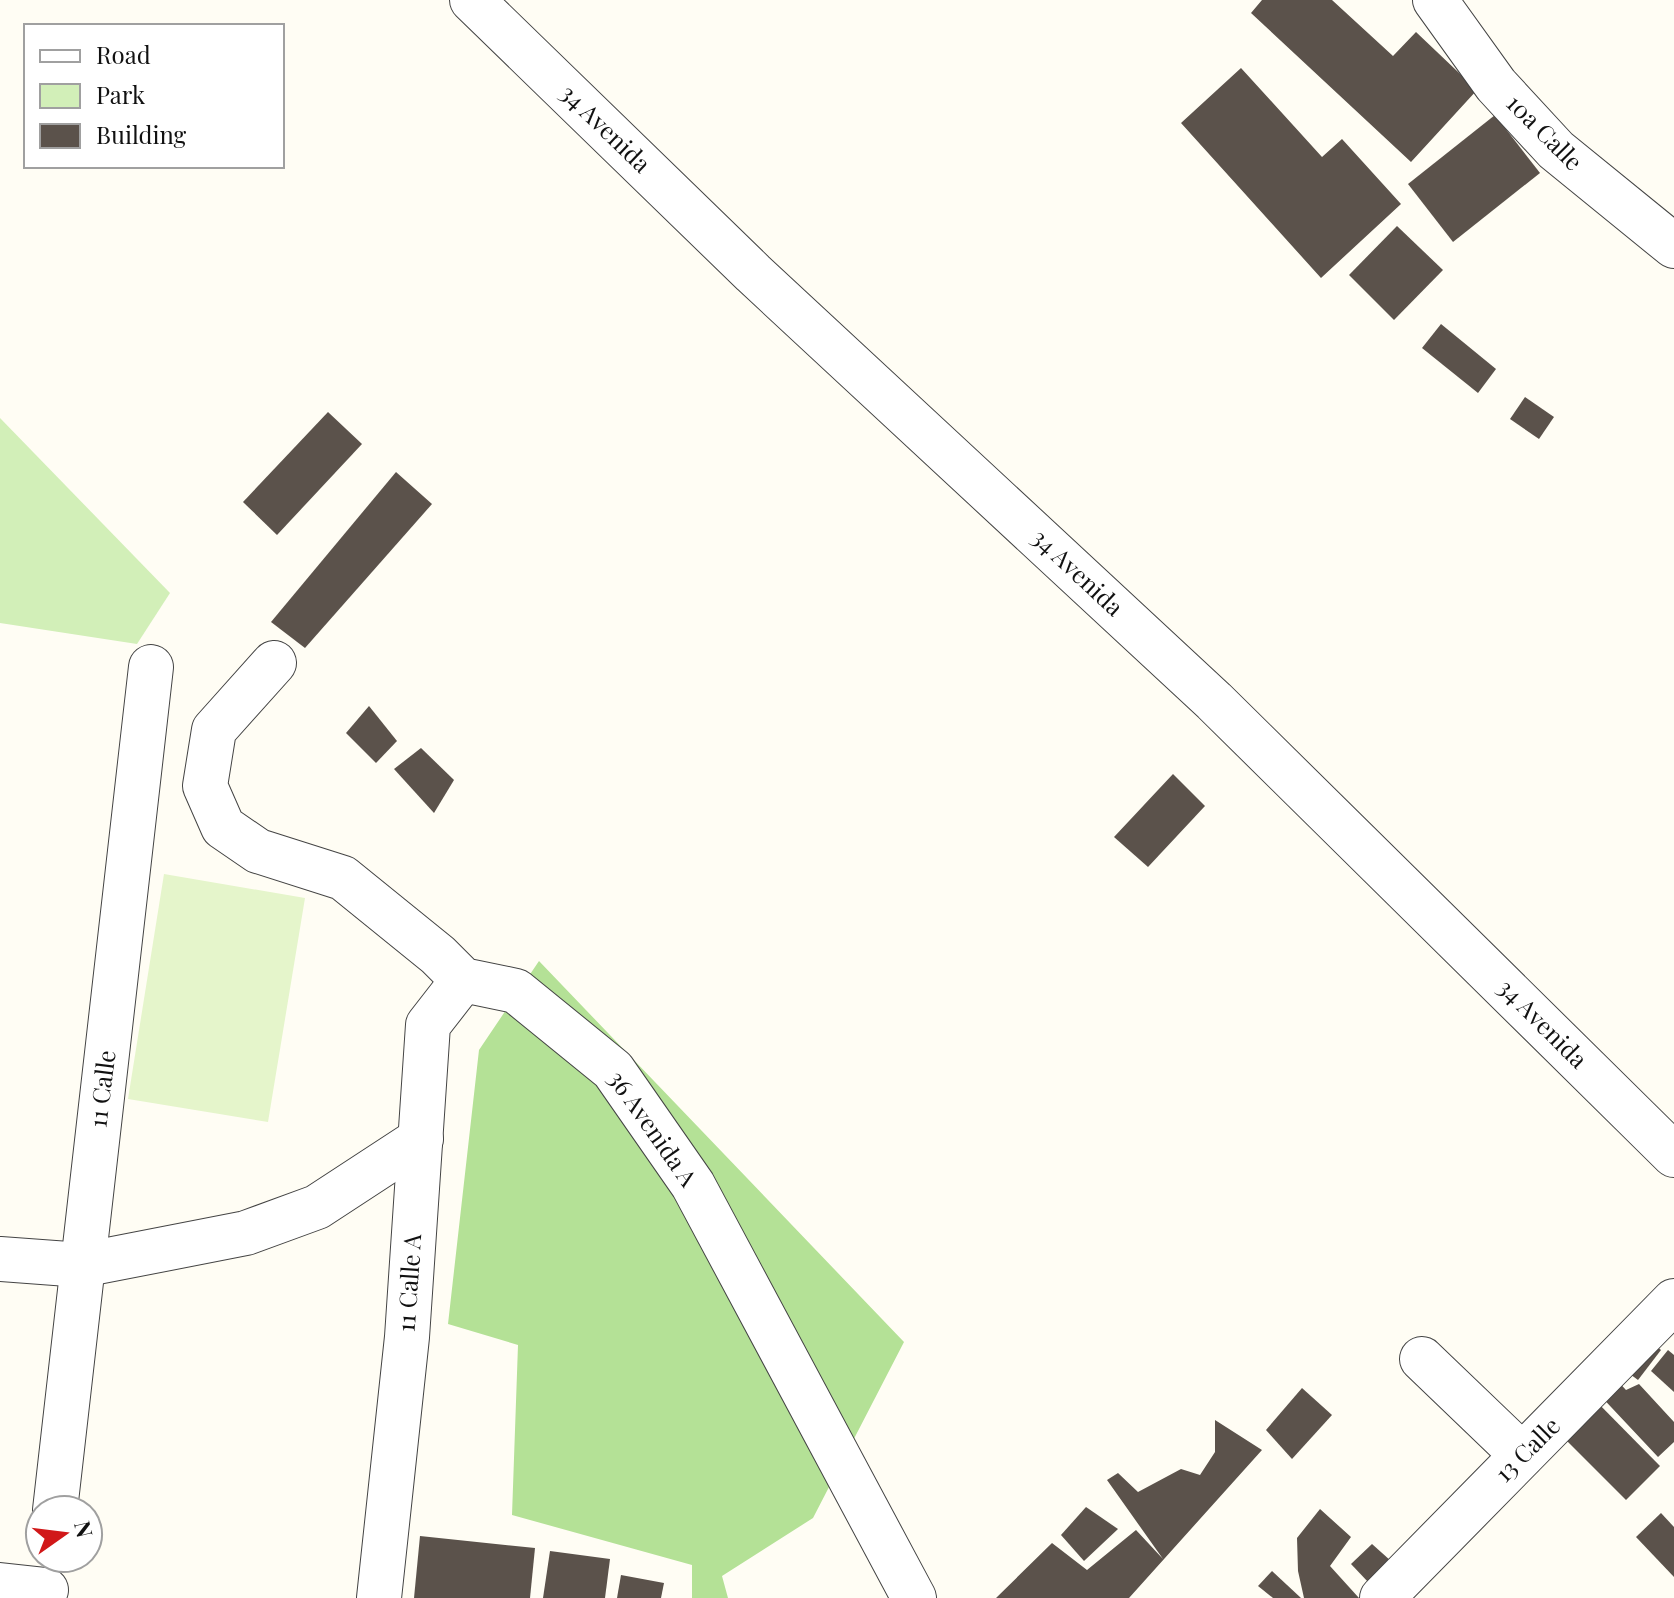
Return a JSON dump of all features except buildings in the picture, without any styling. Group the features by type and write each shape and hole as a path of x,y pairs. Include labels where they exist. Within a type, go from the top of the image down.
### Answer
{"street":[{"name":"34 Avenida","path":"472,0 753,273 1214,701 1674,1155"},
{"name":"10a Calle","path":"1435,0 1496,85 1556,150 1674,246"},
{"path":"274,663 214,730 205,786 223,827 258,851 343,878 438,955 463,980"},
{"name":"11 Calle","path":"57,1494 151,667"},
{"name":"11 Calle A","path":"379,1598 407,1337 428,1025 463,980"},
{"name":"36 Avenida A","path":"463,980 516,991 613,1070 693,1185 914,1598"},
{"path":"0,1259 82,1265 246,1233 317,1207 421,1139"},
{"name":"13 Calle","path":"1382,1598 1674,1301"},
{"path":"1422,1359 1522,1455"},
{"path":"0,1585 47,1582"}],"green space":[{"path":"0,418 170,593 137,644 0,623"},
{"path":"164,874 305,898 268,1122 128,1099"},
{"path":"539,961 904,1342 813,1518 722,1576 728,1598 692,1598 692,1565 512,1515 518,1345 448,1324 479,1050"}]}
